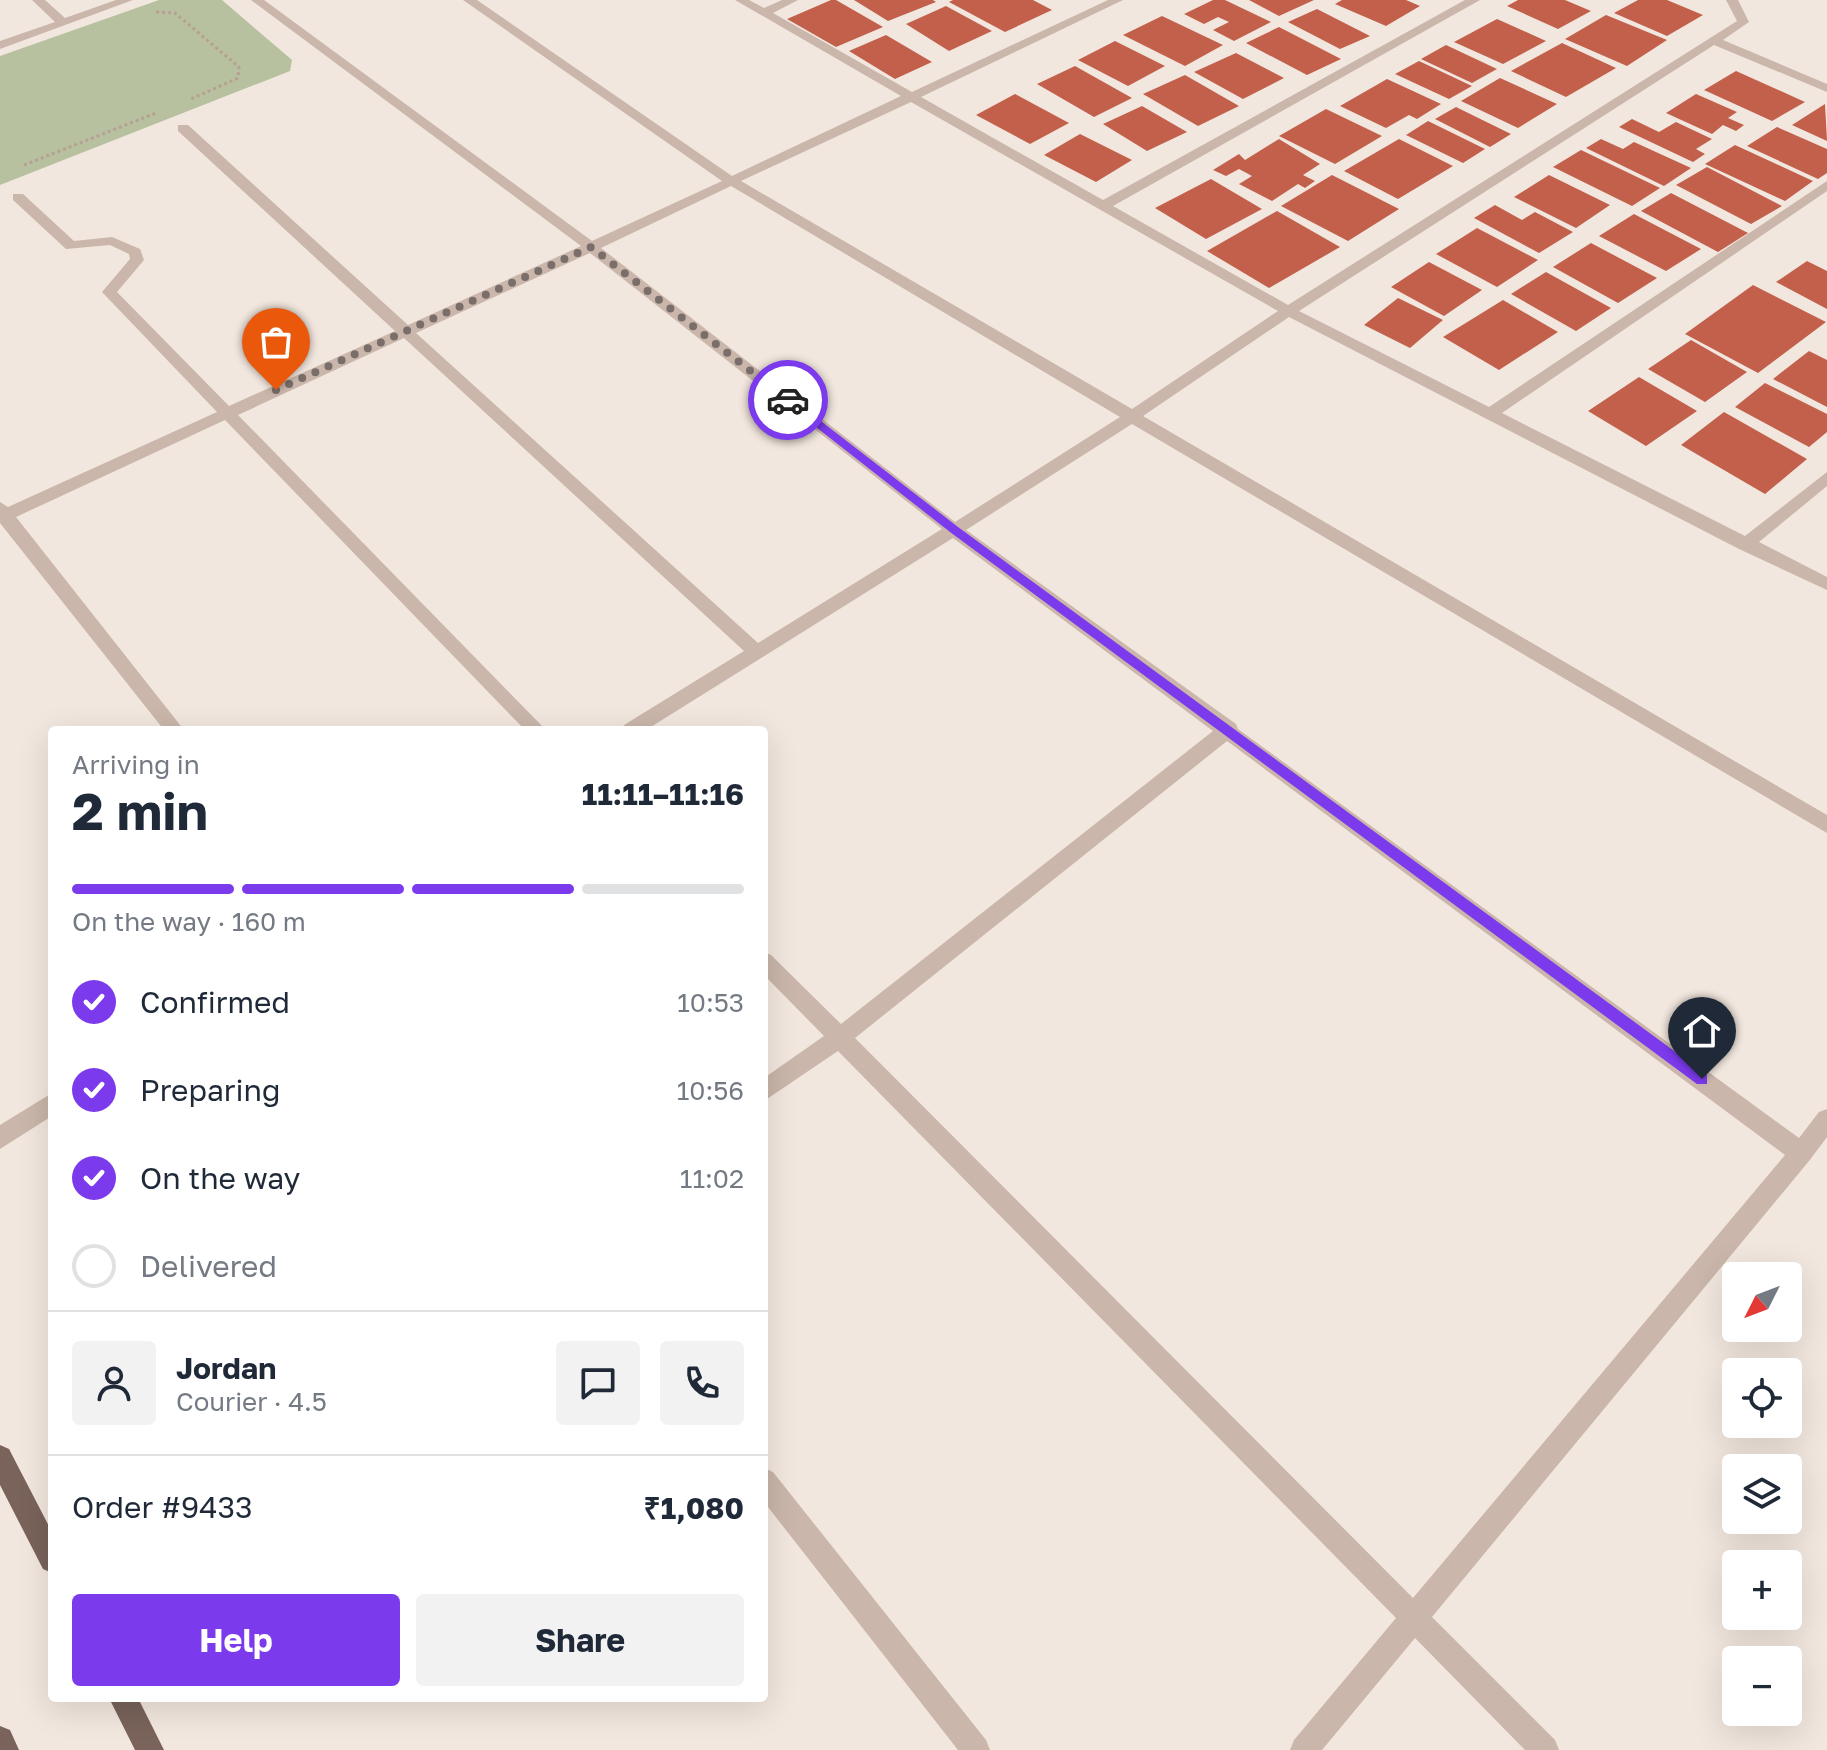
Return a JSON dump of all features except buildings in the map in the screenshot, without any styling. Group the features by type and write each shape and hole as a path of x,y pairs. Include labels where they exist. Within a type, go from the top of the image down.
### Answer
{"main road":[{"path":"0,1458 48,1552"},
{"path":"125,1702 150,1750"},
{"path":"0,1740 5,1750"}],"street":[{"path":"38,0 63,23"},
{"path":"0,45 127,0"},
{"path":"469,0 731,181 1827,825"},
{"path":"741,0 907,97 1106,204 1288,311 1488,415 1827,584"},
{"path":"763,13 792,0"},
{"path":"172,726 2,513 591,247 1117,0"},
{"path":"1106,204 1474,0"},
{"path":"638,726 1130,418 1288,311 1743,22 1732,0"},
{"path":"269,2 591,247 954,530 1229,729 1801,1153"},
{"path":"1714,41 1827,88"},
{"path":"183,128 757,653"},
{"path":"1488,415 1827,185"},
{"path":"18,197 71,246 112,241 135,252 137,260 133,268 109,292 533,726"},
{"path":"1745,545 1827,477"},
{"path":"768,1088 839,1038 1229,729"},
{"path":"768,965 1545,1750"},
{"path":"0,1138 48,1106"},
{"path":"1304,1750 1827,1119"},
{"path":"768,1486 976,1750"}],"path":[{"path":"153,12 175,13 239,67 238,78 183,102"},
{"path":"14,169 169,108"}],"green space":[{"path":"159,0 222,0 292,60 290,71 0,185 0,56"}],"way so far":[{"path":"276,390 591,247 788,400"}],"route":[{"path":"788,400 954,530 1702,1079"}]}
